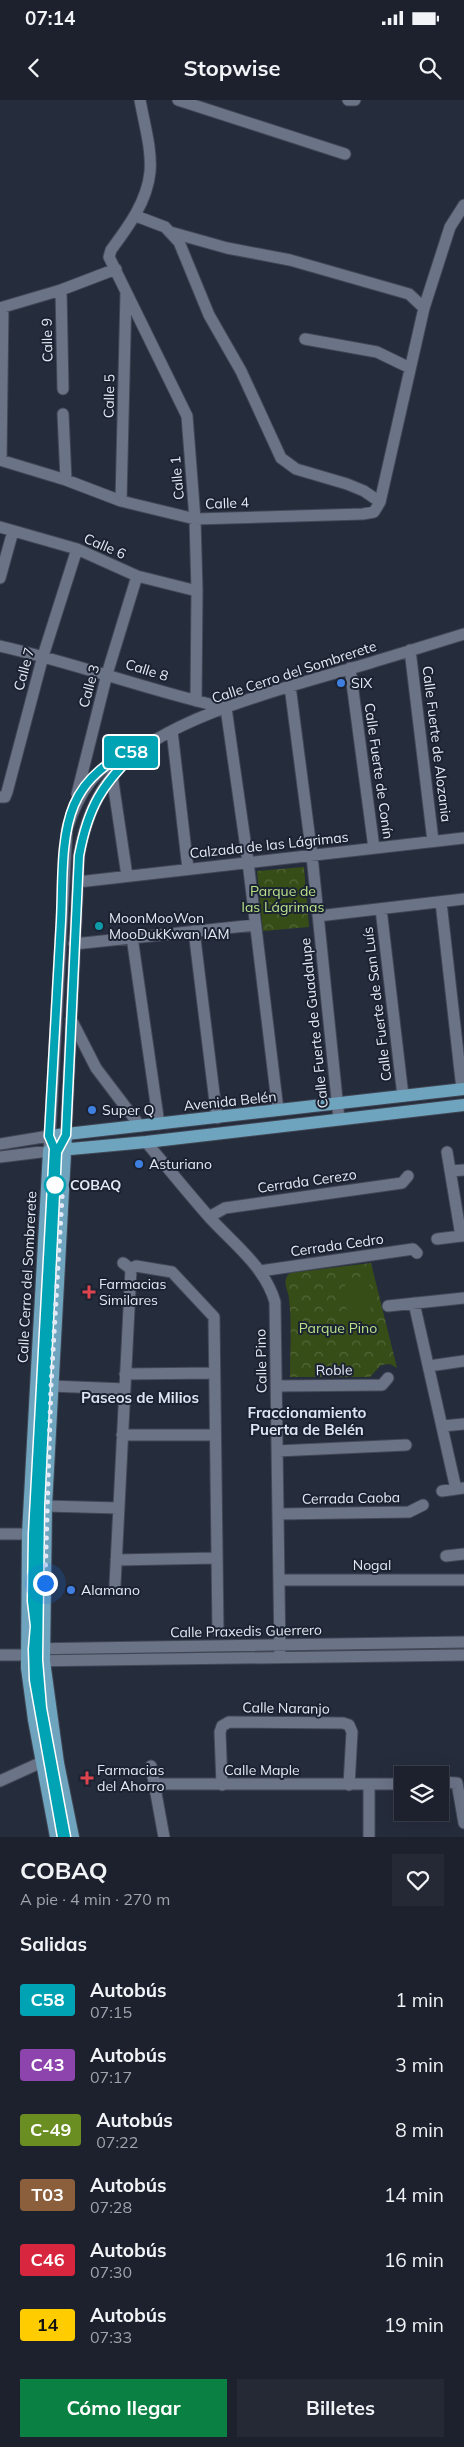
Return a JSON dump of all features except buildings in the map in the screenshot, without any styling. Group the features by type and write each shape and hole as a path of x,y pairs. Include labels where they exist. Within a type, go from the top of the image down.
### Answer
{"main road":[{"name":"Avenida Belén","path":"49,1136 463,1089"},
{"path":"49,1150 146,1142 464,1105"},
{"name":"Calle Cerro del Sombrerete","path":"66,1135 51,1386 46,1506 44,1655 58,1763 73,1837"},
{"name":"Calle Cerro del Sombrerete","path":"49,1150 28,1534 28,1655 34,1720 56,1837"}],"street":[{"path":"140,100 149,152 150,172 146,190 136,216 165,226 179,242 209,314 241,371 281,458 296,469 364,491 377,507"},
{"path":"178,100 345,154"},
{"path":"348,100 355,100"},
{"path":"377,507 424,308 450,227 464,205"},
{"name":"Calle 1","path":"136,216 111,250 109,257 187,416 195,519 197,592 196,701"},
{"path":"170,232 227,248 290,260 409,294 424,308"},
{"path":"0,460 1,307 61,290 116,269"},
{"name":"Calle 9","path":"61,290 63,389"},
{"name":"Calle 5","path":"121,501 126,291"},
{"path":"305,339 377,352 410,368"},
{"path":"64,414 66,480"},
{"name":"Calle 4","path":"0,460 66,480 121,501 195,519 363,514 377,507"},
{"name":"Calle 6","path":"0,528 76,550 137,576 197,592"},
{"path":"0,578 13,531"},
{"name":"Calle 7","path":"2,797 76,550"},
{"name":"Calle 3","path":"74,805 107,674 137,576"},
{"name":"Calle Cerro del Sombrerete","path":"49,1150 67,829 74,805 87,783 107,764 122,755 138,750 172,731 226,708 290,686 464,634"},
{"name":"Calle 8","path":"0,646 43,656 226,708"},
{"name":"Calle Fuerte de Alozania","path":"410,650 433,841"},
{"name":"Calle Fuerte de Conín","path":"350,668 374,848"},
{"name":"Calle Fuerte de Guadalupe","path":"290,686 312,856 339,1119"},
{"path":"226,708 248,862 278,1110"},
{"path":"172,731 188,869"},
{"name":"Calle Cerro del Sombrerete","path":"66,1135 79,856 84,829 91,808 112,775 138,750"},
{"path":"112,775 127,876"},
{"name":"Calzada de las Lágrimas","path":"78,882 464,838"},
{"path":"318,916 464,899"},
{"path":"441,902 463,1089"},
{"name":"Calle Fuerte de San Luís","path":"381,909 402,1096"},
{"path":"74,944 256,924"},
{"path":"194,931 217,1118"},
{"path":"132,937 159,1124"},
{"path":"70,1018 96,1068 140,1126"},
{"name":"Avenida Belén","path":"0,1144 49,1136"},
{"name":"Calle Pino","path":"146,1142 209,1217 260,1270 271,1287 275,1302 281,1651"},
{"path":"0,1157 49,1150"},
{"path":"437,1239 462,1236 448,1152"},
{"path":"450,1171 464,1170"},
{"name":"Cerrada Cerezo","path":"209,1217 225,1208 402,1182 408,1176"},
{"name":"Cerrada Cedro","path":"260,1270 413,1249 417,1253"},
{"path":"115,1585 125,1389 127,1266 136,1266 172,1272 210,1312 215,1322 214,1435 218,1631"},
{"path":"388,1306 464,1298"},
{"path":"414,1303 442,1426 460,1489 442,1491"},
{"path":"429,1366 464,1361"},
{"path":"125,1374 214,1373"},
{"name":"Roble","path":"277,1386 382,1385 388,1378"},
{"path":"51,1386 125,1389"},
{"path":"442,1426 464,1424"},
{"path":"122,1435 214,1435"},
{"path":"277,1451 406,1444"},
{"path":"46,1506 119,1508"},
{"name":"Cerrada Caoba","path":"279,1514 409,1512 423,1506"},
{"path":"0,1534 28,1534"},
{"path":"446,1556 464,1554"},
{"path":"116,1560 216,1558"},
{"name":"Nogal","path":"281,1580 464,1580"},
{"name":"Calle Praxedis Guerrero","path":"28,1655 281,1651 464,1642"},
{"name":"Calle Praxedis Guerrero","path":"281,1651 464,1655"},
{"path":"0,1655 28,1655"},
{"name":"Calle Naranjo","path":"222,1785 220,1732 222,1726 229,1722 343,1724 349,1726 352,1732 349,1785"},
{"path":"0,1781 42,1762"},
{"path":"151,1766 164,1837"},
{"path":"449,1783 457,1783 464,1824"},
{"name":"Calle Maple","path":"154,1784 369,1786 394,1784"},
{"path":"369,1786 369,1837"}],"green space":[{"name":"Parque de las Lágrimas","path":"304,867 309,927 263,931 257,871"},
{"name":"Parque Pino","path":"371,1263 397,1368 390,1364 381,1365 370,1377 290,1377 289,1298 285,1282 287,1276 290,1273"},
{"path":"369,1277 371,1321 347,1322 345,1278"}],"bus line":[{"name":"C58","path":"62,1837 38,1714 33,1649 35,1641 35,1608 32,1601 33,1534 54,1148 49,1136 63,879 67,829 74,805 87,783 107,764 122,755 138,750 112,775 91,808 84,829 79,856 66,1135 57,1150 48,1381 40,1506 38,1660 42,1708 66,1837"}],"place":[{"name":"SIX","path":"341,683"},
{"name":"MoonMooWon MooDukKwan IAM","path":"99,926"},
{"name":"Super Q","path":"92,1110"},
{"name":"Asturiano","path":"139,1164"},
{"name":"COBAQ","path":"55,1185"},
{"name":"Farmacias Similares","path":"89,1292"},
{"name":"Alamano","path":"71,1590"},
{"name":"Farmacias del Ahorro","path":"87,1778"}],"district":[{"name":"Paseos de Milios","path":"140,1397"},
{"name":"Fraccionamiento Puerta de Belén","path":"307,1420"}],"route":[{"path":"45,1583 51,1386 63,1181 55,1185"}]}
